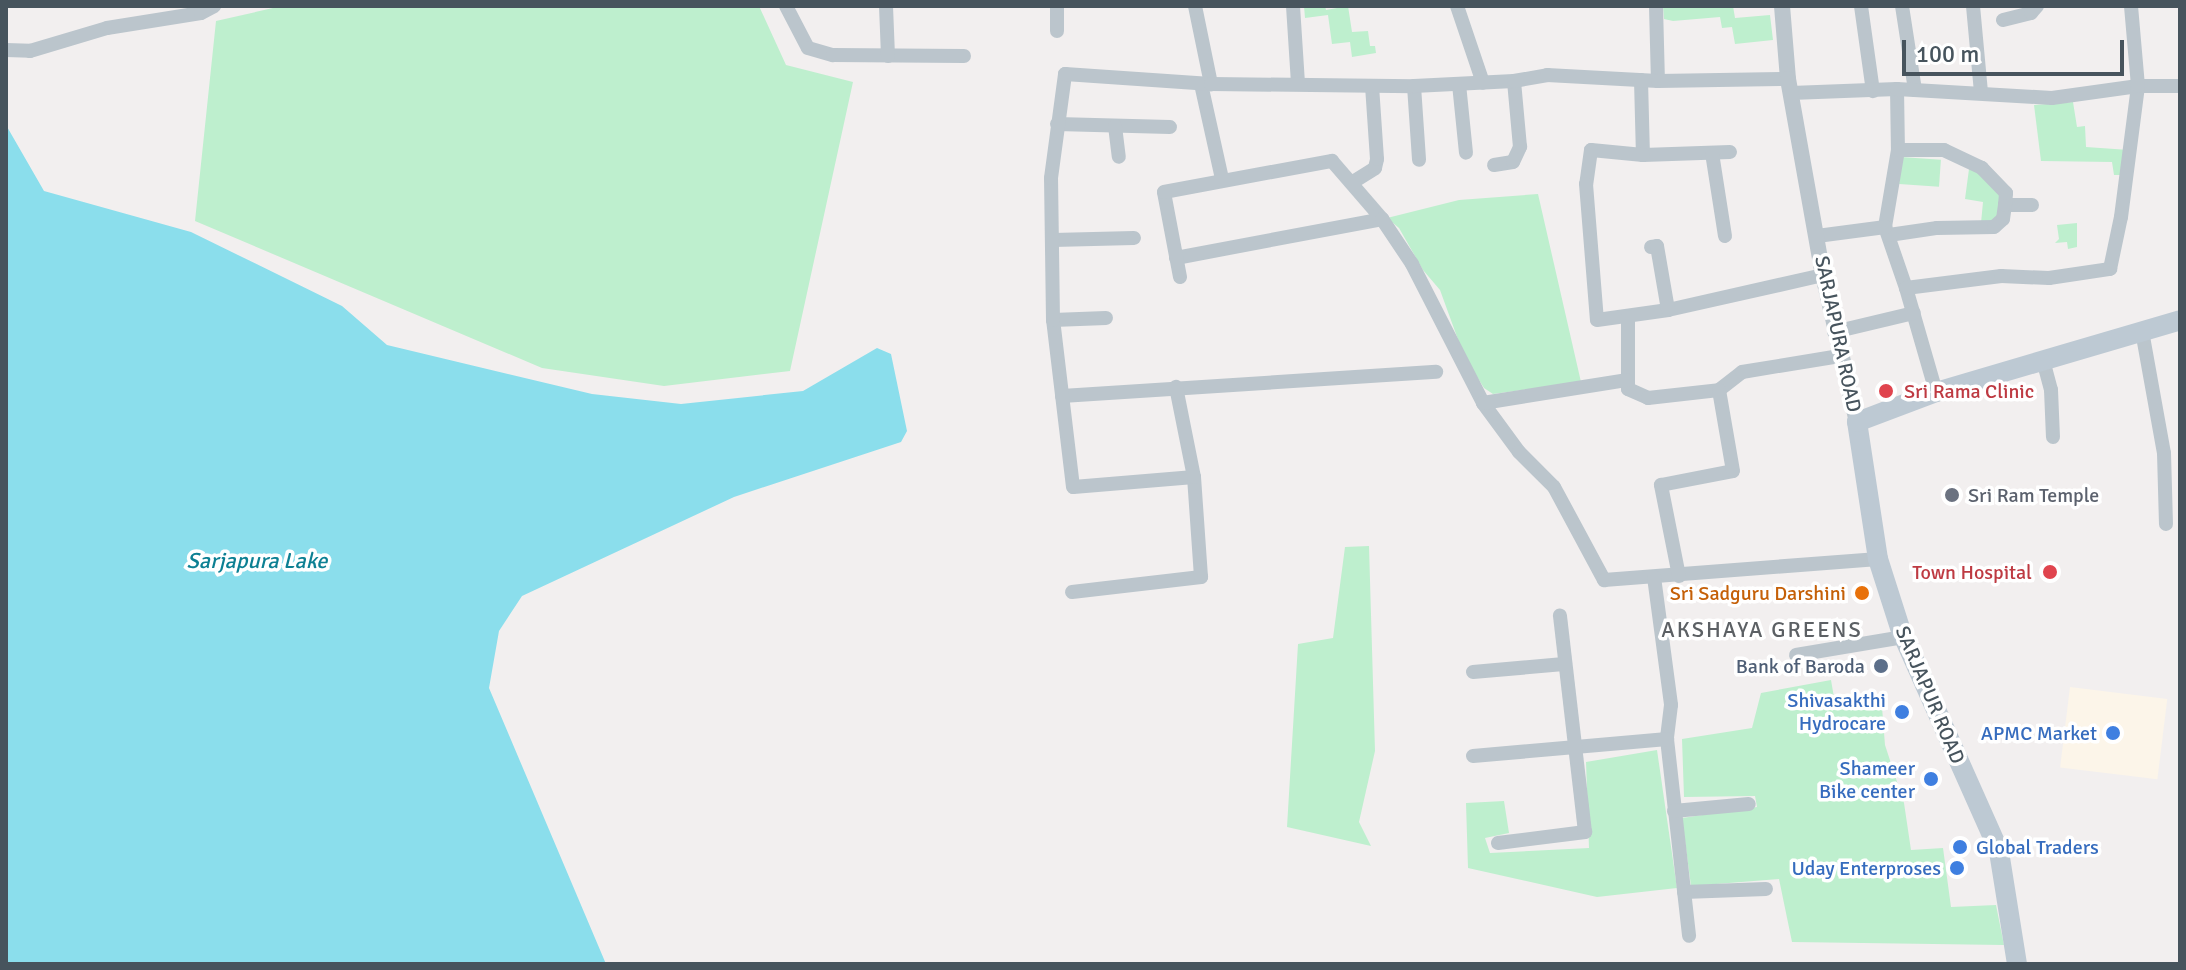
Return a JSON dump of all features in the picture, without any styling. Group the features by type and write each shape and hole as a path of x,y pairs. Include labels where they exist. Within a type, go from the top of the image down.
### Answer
{"main road":[{"name":"SARJAPURA ROAD","path":"1857,422 1936,392 2180,320"},
{"name":"SARJAPUR ROAD","path":"1857,422 1878,559 1903,637 1999,851 2017,964"}],"street":[{"path":"6,50 30,51 107,28 201,13 214,6"},
{"path":"786,6 808,48 833,55 964,56"},
{"path":"886,6 888,56"},
{"path":"1057,6 1057,31"},
{"path":"1195,6 1222,179"},
{"path":"1293,6 1298,84"},
{"path":"1457,6 1483,83"},
{"path":"1656,6 1658,81"},
{"name":"SARJAPURA ROAD","path":"1782,6 1789,86 1823,275 1857,422"},
{"path":"1861,6 1873,91"},
{"path":"1902,6 1915,90"},
{"path":"1973,6 1981,92"},
{"path":"2003,20 2031,13 2037,6"},
{"path":"1906,288 2001,276 2049,278 2110,269 2121,217 2138,86 2131,6"},
{"path":"1194,477 1073,487 1053,320 1051,178 1065,74 1206,84 1372,86 1483,83 1547,75 1873,91 1981,92 2052,98 2138,86 2180,86"},
{"path":"1641,80 1643,155"},
{"path":"1494,165 1513,162 1520,147 1514,81"},
{"path":"1459,84 1466,153"},
{"path":"1353,182 1375,168 1372,86"},
{"path":"1414,86 1419,160"},
{"path":"1897,89 1898,150 1887,231 1936,392"},
{"path":"1057,124 1170,127"},
{"path":"1115,126 1119,157"},
{"path":"1730,152 1643,155 1591,150 1586,184 1597,320 1668,310 1823,275"},
{"path":"1817,236 1994,227 2003,219 2006,193 1982,168 1944,150 1898,150"},
{"path":"1712,153 1725,236"},
{"path":"1180,277 1164,192 1332,161 1382,219 1412,264 1483,403 1519,452 1554,487 1578,528 1599,575 1613,580 1878,559"},
{"path":"2005,205 2032,205"},
{"path":"1176,258 1382,219"},
{"path":"1053,240 1134,238"},
{"path":"1651,247 1657,246 1668,310"},
{"path":"1834,332 1914,313"},
{"path":"1628,317 1628,389 1648,398 1719,390 1742,372 1840,356"},
{"path":"1053,320 1106,318"},
{"path":"2142,331 2164,453 2166,524"},
{"path":"2043,360 2051,390 2053,437"},
{"path":"1062,396 1436,372"},
{"path":"1483,403 1626,380"},
{"path":"1072,592 1201,577 1194,477 1176,387"},
{"path":"1679,576 1661,485 1733,471 1719,390"},
{"path":"1654,577 1671,705 1667,739 1689,936"},
{"path":"1498,843 1585,832 1560,615"},
{"path":"1796,655 1903,637"},
{"path":"1473,672 1564,664"},
{"path":"1473,756 1667,739"},
{"path":"1674,811 1749,804"},
{"path":"1684,892 1766,889"}],"shaded area":[{"name":"APMC Market","path":"2070,687 2167,699 2157,779 2060,767"}],"green space":[{"path":"282,6 759,6 786,65 853,82 790,371 664,386 542,368 195,221 216,21"},
{"path":"1304,6 1325,6 1326,10 1348,6 1352,32 1368,31 1370,46 1375,46 1376,53 1352,57 1350,42 1332,44 1328,15 1305,18"},
{"path":"1663,6 1733,6 1735,18 1770,15 1773,40 1735,44 1732,27 1722,28 1720,17 1673,21 1664,19"},
{"path":"2073,102 2077,127 2085,126 2086,147 2129,150 2123,175 2114,175 2112,162 2041,161 2034,105"},
{"path":"1901,157 1941,160 1939,187 1899,184"},
{"path":"1969,169 1980,171 2002,195 1997,221 1981,223 1983,202 1965,199"},
{"path":"1538,194 1581,382 1493,394 1484,388 1464,356 1440,290 1423,270 1399,228 1387,218 1459,200"},
{"path":"2077,223 2077,247 2068,249 2067,242 2055,243 2059,239 2057,225"},
{"path":"1369,546 1375,751 1359,822 1371,846 1287,827 1298,644 1333,638 1345,547"},
{"path":"1831,680 1836,709 1882,707 1885,745 1904,803 1911,850 1943,848 1951,907 1996,905 2004,945 1792,942 1779,879 1691,886 1682,818 1757,807 1755,796 1684,797 1682,739 1752,728 1761,693"},
{"path":"1657,750 1677,888 1597,897 1468,868 1466,803 1504,801 1509,833 1485,838 1490,853 1589,848 1586,762"}],"water":[{"name":"Sarjapura Lake","path":"6,125 44,191 191,232 342,306 387,345 592,394 681,404 803,391 877,348 891,354 907,431 901,442 734,497 522,596 499,631 489,688 606,964 6,964"}],"place":[{"name":"Sri Rama Clinic","path":"1886,391"},
{"name":"Sri Ram Temple","path":"1952,495"},
{"name":"Town Hospital","path":"2050,572"},
{"name":"Sri Sadguru Darshini","path":"1862,593"},
{"name":"Bank of Baroda","path":"1881,666"},
{"name":"Shivasakthi Hydrocare","path":"1902,712"},
{"name":"APMC Market","path":"2113,733"},
{"name":"Shameer Bike center","path":"1931,779"},
{"name":"Global Traders","path":"1960,847"},
{"name":"Uday Enterproses","path":"1957,868"}],"district":[{"name":"AKSHAYA GREENS","path":"1762,630"}]}
